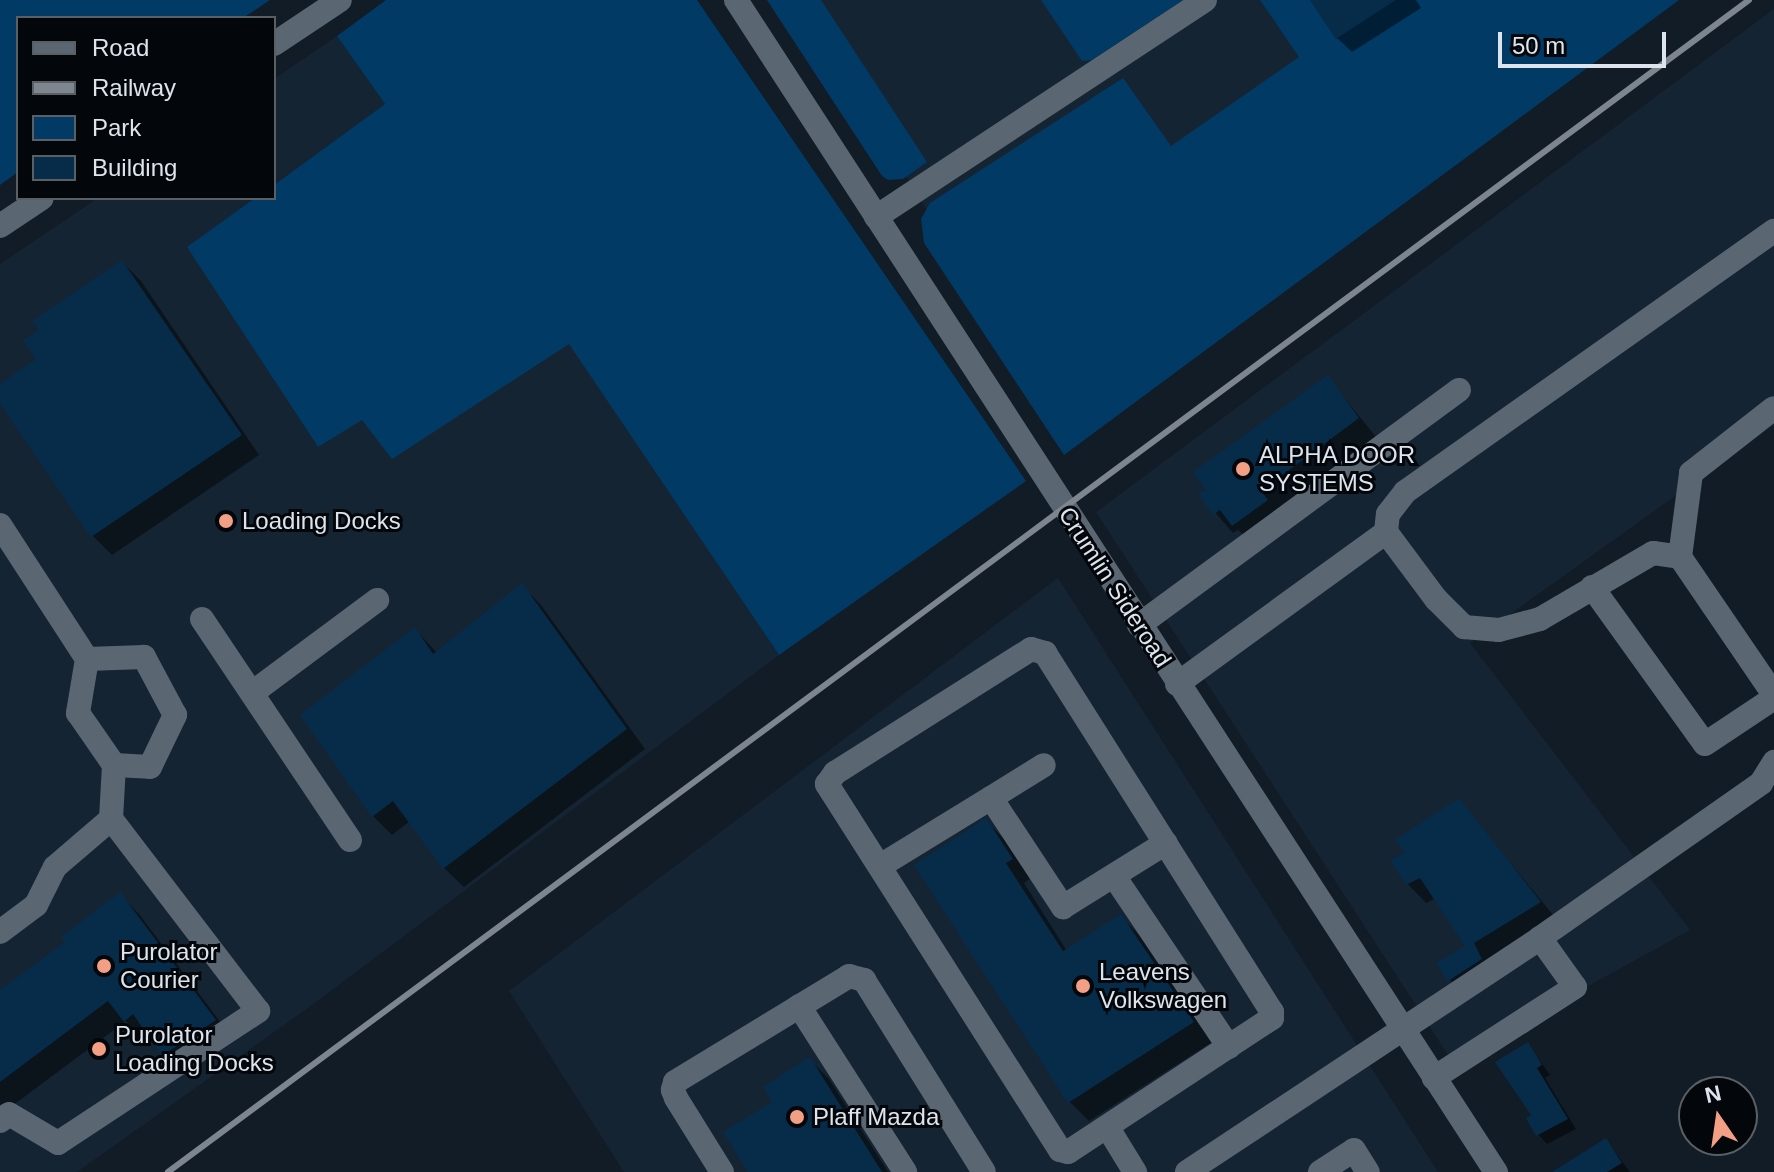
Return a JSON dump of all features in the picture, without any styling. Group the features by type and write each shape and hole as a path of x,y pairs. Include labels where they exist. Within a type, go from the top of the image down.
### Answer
{"street":[{"path":"276,43 340,0"},
{"name":"Crumlin Sideroad","path":"736,0 1496,1172"},
{"path":"876,217 1205,0"},
{"path":"0,226 39,200"},
{"path":"1680,557 1653,553 1540,619 1499,630 1464,627 1436,599 1386,532 1388,514 1405,492 1774,231"},
{"path":"1139,625 1459,390"},
{"path":"1592,587 1705,744 1774,696 1680,557 1691,473 1774,408"},
{"path":"0,525 7,552 87,659 78,713 114,765 111,819 258,1011 58,1143 9,1114 0,1121"},
{"path":"1177,684 1386,532"},
{"path":"252,693 377,600"},
{"path":"202,619 350,840"},
{"path":"1031,649 1045,653 1272,1012 1272,1018 1076,1148 1060,1150 880,866 827,784 830,778 1031,649"},
{"path":"87,659 144,657 175,715 150,767 114,765"},
{"path":"1187,1172 1540,938 1761,783 1774,762"},
{"path":"880,866 1044,765"},
{"path":"991,798 1063,907 1166,843"},
{"path":"0,932 36,905 55,867 111,819"},
{"path":"1114,876 1229,1047"},
{"path":"1434,1078 1575,987 1540,938"},
{"path":"722,1172 676,1098 673,1090 675,1082 849,976 864,980 984,1172"},
{"path":"799,1006 905,1172"},
{"path":"1108,1128 1135,1172"},
{"path":"1320,1172 1354,1150 1368,1172"}],"shaded area":[{"path":"795,0 1679,0 1015,350"},
{"path":"1774,9 1774,425 1470,643 1690,930 1452,1061 1096,512"},
{"path":"337,36 385,104 276,184 276,78"},
{"path":"95,200 252,200 188,247 318,447 362,419 392,458 569,343 779,655 312,1005 77,1172 0,1172 0,264"},
{"path":"1058,578 1438,1172 624,1172 509,991"}],"green space":[{"path":"0,0 270,0 246,16 16,16 16,173 0,185"},
{"path":"386,0 697,0 1026,481 779,655 569,344 392,459 362,420 318,447 187,247 252,200 276,200 276,184 385,104 337,36"},
{"path":"767,0 821,0 927,162 903,179 888,180 882,176"},
{"path":"1041,0 1183,0 1092,60 1082,61"},
{"path":"1260,0 1310,0 1336,39 1396,0 1679,0 1064,455 924,243 921,219 930,203 1123,78 1171,146 1299,57"}],"building":[{"path":"1310,0 1396,0 1336,39"},
{"path":"122,260 242,435 91,537 0,404 0,384 36,359 23,340 39,330 32,321"},
{"path":"1328,375 1359,418 1261,491 1268,500 1232,526 1220,510 1213,515 1198,494 1206,490 1193,472"},
{"path":"522,583 627,729 443,869 393,801 372,817 300,715 415,627 433,654"},
{"path":"1459,798 1541,902 1474,943 1482,959 1448,981 1436,963 1465,946 1420,878 1406,885 1390,860 1405,853 1395,840"},
{"name":"Leavens Volkswagen","path":"986,818 1013,859 1006,863 1063,951 1121,914 1194,1022 1068,1103 914,865"},
{"name":"Purolator Courier","path":"120,892 216,1020 162,1056 133,1014 124,1022 108,1001 0,1082 0,990 65,942 61,937"},
{"path":"1528,1042 1542,1065 1537,1068 1568,1119 1536,1136 1526,1118 1531,1115 1495,1062"},
{"name":"Plaff Mazda","path":"810,1057 882,1172 748,1172 723,1132 772,1102 763,1087"},
{"path":"1606,1138 1622,1163 1607,1172 1552,1172"}],"railway":[{"path":"168,1172 1749,0"}],"place":[{"name":"ALPHA DOOR SYSTEMS","path":"1243,469"},
{"name":"Loading Docks","path":"226,521"},
{"name":"Purolator Courier","path":"104,966"},
{"name":"Leavens Volkswagen","path":"1083,986"},
{"name":"Purolator Loading Docks","path":"99,1049"},
{"name":"Plaff Mazda","path":"797,1117"}]}
